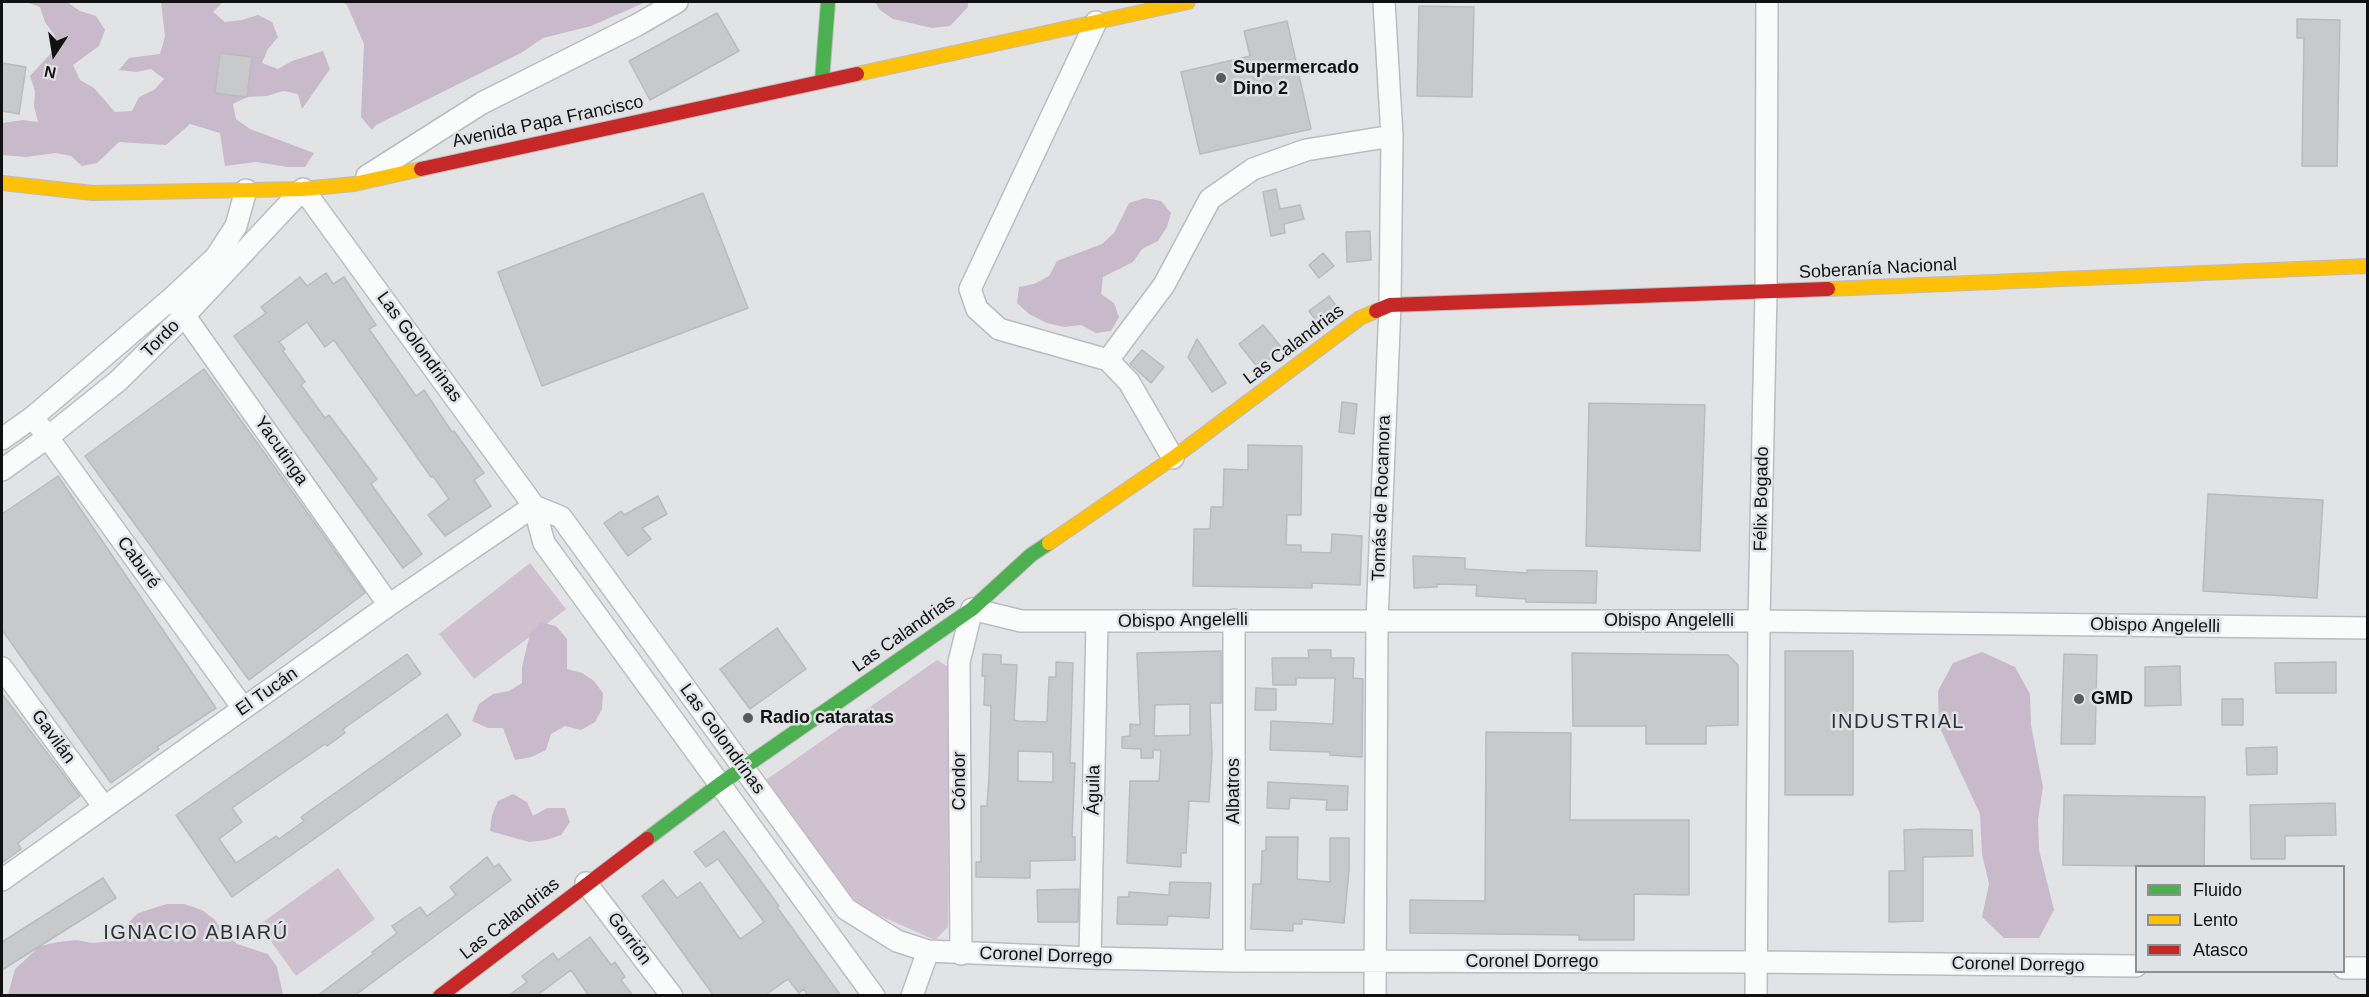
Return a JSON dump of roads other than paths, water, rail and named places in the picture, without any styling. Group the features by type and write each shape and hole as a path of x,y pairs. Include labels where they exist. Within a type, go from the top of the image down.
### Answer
{"street":[{"path":"354,184 482,104 637,25 677,2"},
{"path":"822,80 828,2"},
{"name":"Avenida Papa Francisco","path":"1096,22 1121,2"},
{"name":"Avenida Papa Francisco","path":"2,183 93,193 303,189 354,184 822,80 1188,2"},
{"name":"Tomás de Rocamora","path":"1375,996 1377,621 1390,305 1392,136 1384,2"},
{"name":"Félix Bogado","path":"1756,996 1759,621 1766,292 1767,2"},
{"path":"1096,22 970,289 977,309 999,329 1108,360 1129,382 1173,458"},
{"path":"1108,360 1164,285 1210,199 1253,169 1306,150 1392,136"},
{"name":"Tordo","path":"2,439 178,306 303,189"},
{"name":"Las Golondrinas","path":"303,189 534,506 544,543 874,996"},
{"name":"Tordo","path":"2,470 48,437 118,381 216,257 236,226 246,190"},
{"name":"Soberanía Nacional","path":"1390,305 1766,292 2367,266"},
{"name":"Las Calandrias","path":"445,994 586,883 720,784 744,770 972,609 1031,555 1173,458 1360,318 1390,305"},
{"name":"Yacutinga","path":"178,306 389,605"},
{"name":"Caburé","path":"33,417 243,708"},
{"name":"Las Golondrinas","path":"534,506 561,517 846,909 897,941 928,951"},
{"name":"El Tucán","path":"2,880 389,605 534,506"},
{"name":"Obispo Angelelli","path":"972,609 1021,621 1759,621 2367,628"},
{"name":"Cóndor","path":"960,954 959,662 972,609"},
{"name":"Albatros","path":"1234,620 1234,961"},
{"name":"Águila","path":"1090,958 1097,622"},
{"name":"Gavilán","path":"2,668 104,807"},
{"name":"Gorrión","path":"586,883 672,996"},
{"path":"912,996 928,951"},
{"name":"Coronel Dorrego","path":"928,951 1090,958 1375,963 1756,962 2135,966"},
{"path":"2345,968 2367,968"}],"place":[{"name":"Supermercado Dino 2","path":"1221,78"},
{"name":"GMD","path":"2079,699"},
{"name":"Radio cataratas","path":"748,718"}],"district":[{"name":"INDUSTRIAL","path":"1898,722"},
{"name":"IGNACIO ABIARÚ","path":"196,933"}]}
